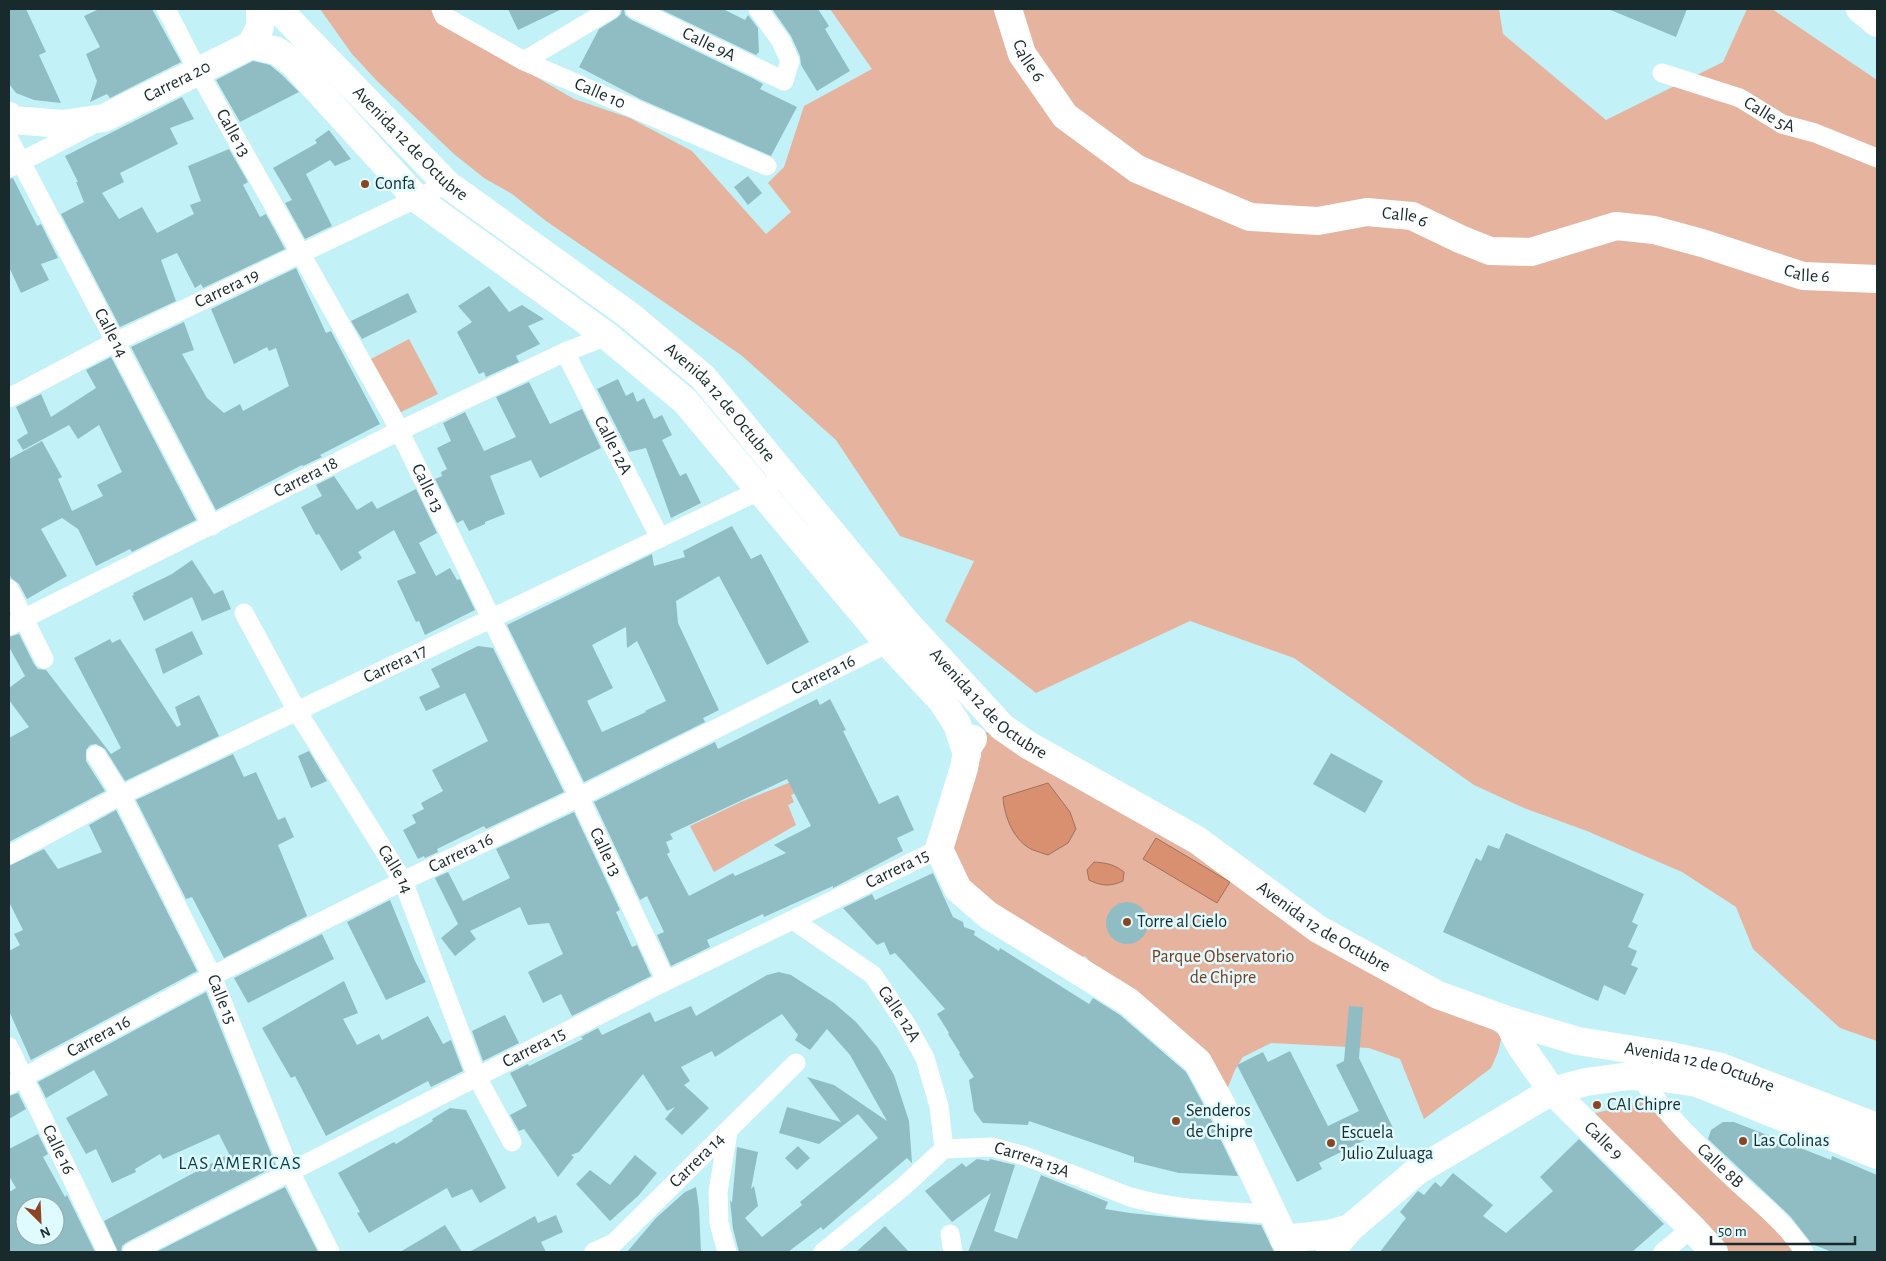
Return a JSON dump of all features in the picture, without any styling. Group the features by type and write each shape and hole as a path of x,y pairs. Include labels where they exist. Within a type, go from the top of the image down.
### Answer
{"main road":[{"path":"251,45 260,27 260,9"},
{"name":"Avenida 12 de Octubre","path":"278,9 446,184 629,315 703,377 904,620 1002,727 1028,745 1197,840 1318,929 1438,995 1508,1020 1578,1041 1666,1055 1721,1067 1877,1127"},
{"name":"Calle 6","path":"1008,9 1022,54 1065,116 1137,169 1250,217 1318,221 1367,212 1412,216 1460,240 1490,251 1531,252 1616,226 1654,230 1702,243 1804,276 1877,278"},
{"path":"1860,9 1877,23"},
{"name":"Carrera 20","path":"20,119 63,124 104,118 251,45"},
{"name":"Avenida 12 de Octubre","path":"251,45 277,51 293,63 417,199 607,336 685,401 888,643 942,701 957,724 967,754"},
{"path":"1002,727 986,730 976,736 968,747 939,849 958,889 988,915 1129,1002 1198,1062 1221,1104 1287,1248 1350,1228"},
{"name":"Calle 9","path":"1508,1020 1520,1045 1552,1091 1692,1228 1714,1252"},
{"name":"Avenida 12 de Octubre","path":"1330,1252 1350,1228 1417,1171 1552,1091 1586,1082 1630,1076 1697,1083 1877,1156"}],"street":[{"name":"Calle 13","path":"166,9 198,71 391,414 579,797 666,981"},
{"name":"Calle 10","path":"441,9 444,16 524,61 767,166"},
{"path":"524,61 610,9"},
{"name":"Calle 9A","path":"635,9 784,81 790,61 781,41 758,9"},
{"name":"Calle 5A","path":"1662,74 1740,98 1782,124 1816,133 1877,158"},
{"name":"Carrera 20","path":"15,165 104,118"},
{"name":"Calle 14","path":"9,138 15,165 116,342 212,526"},
{"name":"Carrera 19","path":"9,398 116,342 446,184"},
{"name":"Carrera 18","path":"16,622 212,526 399,431 565,352 607,336"},
{"name":"Calle 12A","path":"565,352 660,538"},
{"name":"Carrera 17","path":"9,855 121,795 786,478"},
{"path":"9,590 16,622 44,659"},
{"name":"Calle 14","path":"244,613 297,711 403,881 476,1077 512,1142"},
{"name":"Carrera 16","path":"17,1081 212,976 403,881 579,797 888,643"},
{"name":"Calle 15","path":"96,755 121,795 212,976 290,1171 330,1252"},
{"name":"Carrera 15","path":"132,1252 666,981 939,849"},
{"name":"Calle 12A","path":"793,920 873,975 906,1024 925,1058 939,1106 944,1150"},
{"name":"Calle 16","path":"9,1047 17,1081 107,1252"},
{"name":"Carrera 14","path":"594,1252 611,1248 796,1063"},
{"name":"Calle 8B","path":"1640,1077 1656,1101 1698,1146 1764,1207 1798,1242 1804,1252"},
{"path":"727,1252 719,1223 718,1192 728,1132"},
{"name":"Carrera 13A","path":"944,1150 992,1147 1025,1156 1147,1202 1272,1214"},
{"path":"823,1252 903,1187 944,1150"},
{"path":"1663,1252 1692,1228"}],"green space":[{"path":"320,9 432,9 514,64 574,99 630,118 692,151 766,234 791,212 768,183 784,167 804,106 872,69 830,9 1499,9 1503,34 1606,120 1723,62 1747,9 1772,9 1877,80 1877,1041 1840,1028 1753,949 1736,907 1682,872 1587,831 1524,808 1474,785 1294,658 1190,621 1036,693 945,621 974,561 900,536 836,440 741,355 546,221 512,194 484,178 454,154 377,81 352,54"},
{"path":"409,339 438,394 395,415 367,361"},
{"name":"Parque Observatorio de Chipre","path":"1002,727 1502,1036 1491,1068 1424,1119 1400,1059 1369,1048 1271,1043 1243,1057 1235,1070 1221,1104 1085,956 1066,962 988,915 939,849 976,736"},
{"path":"791,782 796,793 791,795 794,802 788,805 796,825 714,872 690,826 743,801"},
{"path":"1656,1101 1804,1252 1714,1252 1592,1114 1641,1102"}],"shaded area":[{"path":"1048,783 1070,812 1076,829 1068,843 1048,855 1026,846 1015,835 1005,812 1003,797"},
{"path":"1156,838 1230,882 1217,903 1143,859"},
{"path":"1094,862 1117,867 1124,872 1123,881 1106,885 1089,880 1087,870"}],"building":[{"path":"9,9 26,9 46,52 39,55 61,103 34,100 16,93 9,84"},
{"path":"99,9 152,9 181,62 110,98 107,94 90,102 97,81 86,54 100,47 84,16"},
{"path":"508,9 562,9 518,30"},
{"path":"622,9 624,9 625,15 630,19 754,79 763,84 760,89 797,107 771,156 642,100 579,67 599,29 617,18 621,14"},
{"path":"660,9 723,9 745,20 748,15 758,28 759,52 756,55"},
{"path":"772,9 818,9 829,26 825,29 850,71 817,91 801,65 800,56 791,36"},
{"path":"1608,9 1687,9 1676,37"},
{"path":"253,61 270,65 299,92 240,122 216,80"},
{"path":"182,97 194,119 170,128 178,144 120,173 124,182 102,193 119,219 142,207 157,233 194,214 190,205 201,201 188,166 229,149 248,182 243,185 260,217 266,214 285,249 203,288 201,284 195,288 177,253 161,260 176,301 120,327 61,214 84,202 76,182 78,182 65,156"},
{"path":"329,130 351,159 335,166 330,160 306,174 332,226 305,239 285,203 292,200 273,168 317,143 315,140"},
{"path":"748,176 762,193 748,205 734,187"},
{"path":"13,178 37,226 41,224 58,258 41,264 49,280 21,293 9,267 9,179"},
{"path":"296,268 326,333 331,331 380,424 320,455 322,457 302,465 216,510 131,347 184,322 194,350 182,354 207,398 224,413 240,404 243,411 289,386 276,348 269,351 267,347 234,364 211,309"},
{"path":"489,286 509,312 522,305 544,319 528,326 540,344 516,356 519,362 486,377 484,372 479,374 457,332 472,322 458,306"},
{"path":"408,293 417,312 362,339 351,321"},
{"path":"111,357 196,520 132,552 130,549 96,566 78,529 62,518 41,529 67,576 27,599 19,584 11,578 9,573 9,459 42,441 62,477 58,479 72,511 103,496 97,485 122,472 99,425 78,439 69,425 23,450 17,440 28,433 16,407 41,394 51,417 96,388 86,370"},
{"path":"618,379 626,396 633,392 637,402 644,398 654,419 662,415 672,435 662,440 680,476 686,473 701,503 671,518 646,448 629,452 597,389"},
{"path":"529,382 550,424 582,409 601,448 540,478 531,460 490,476 505,514 469,531 463,520 457,523 435,479 442,476 441,472 447,469 437,448 451,441 443,423 465,412 484,451 516,437 496,397"},
{"path":"334,476 357,510 372,501 377,509 416,489 437,533 419,543 436,576 450,568 457,580 460,579 475,610 425,635 419,621 416,622 397,581 416,573 394,530 358,552 362,558 341,571 319,534 316,535 301,507 322,496 316,485"},
{"path":"732,526 751,559 761,554 809,642 767,665 719,576 676,601 678,623 719,710 703,718 705,722 584,782 507,625 652,554 654,566 685,557 683,551","holes":["626,627 627,648 637,641 666,701 602,732 587,701 613,688 592,645"]},
{"path":"192,560 214,594 223,590 231,609 202,621 192,597 144,621 132,596 134,595 133,593 172,574"},
{"path":"192,631 203,654 163,674 155,649"},
{"path":"19,634 34,664 38,669 46,670 111,754 121,748 74,658 110,639 112,643 120,639 177,727 181,725 175,707 199,695 219,736 125,781 105,749 96,744 90,745 86,750 86,761 105,791 9,842 9,738 29,727 9,700 9,688 25,676 9,647 9,637"},
{"path":"478,646 493,648 564,792 486,829 484,826 437,849 438,852 418,859 403,830 416,823 412,815 424,809 421,803 443,791 432,770 488,741 465,693 426,711 419,697 440,687 431,669"},
{"path":"817,699 820,705 830,699 846,730 843,731 879,804 898,795 914,830 897,838 903,851 833,888 833,886 764,917 763,914 707,940 710,947 671,966 657,935 664,932 647,896 640,900 594,802 715,742 718,749","holes":["787,779 811,826 774,845 786,853 735,876 733,873 689,896 667,854 670,852 666,842 673,839 670,834"]},
{"path":"309,751 327,781 311,788 298,756"},
{"path":"1331,753 1383,781 1365,813 1313,784"},
{"path":"233,754 244,777 256,772 278,820 285,817 294,837 278,845 307,916 224,958 192,897 186,899 136,800"},
{"path":"116,810 197,971 31,1060 9,1011 9,951 20,945 14,934 23,930 9,902 9,866 44,849 58,869 102,852 89,825"},
{"path":"574,812 620,910 616,912 632,947 637,945 651,976 572,1016 561,994 543,1003 528,972 563,954 549,923 528,925 520,907 470,931 476,939 455,956 441,938 458,924 435,878 448,872 463,901 510,878 496,849"},
{"path":"1506,833 1644,894 1632,922 1638,925 1628,947 1637,951 1631,965 1638,968 1625,995 1604,985 1598,1001 1443,932 1476,858 1481,861 1488,845 1499,849"},
{"path":"933,873 953,917 963,922 964,927 975,931 974,935 999,951 1000,948 1089,1004 1093,998 1120,1015 1186,1072 1238,1176 1179,1173 1134,1162 1134,1157 1029,1121 1028,1125 983,1123 974,1111 969,1080 974,1077 937,1014 945,1009 895,953 890,955 884,942 877,945 843,908 872,894 875,900"},
{"path":"390,900 415,961 426,982 386,1000 347,922"},
{"path":"1123,902 1131,902 1142,908 1148,923 1142,938 1131,944 1123,944 1112,938 1106,927 1106,919 1112,908"},
{"path":"322,934 334,959 248,1003 234,978"},
{"path":"779,972 791,975 834,1003 856,1022 878,1048 894,1075 909,1121 912,1163 907,1158 823,1230 821,1227 788,1252 739,1252 733,1229 730,1200 732,1203 737,1147 758,1152 751,1189 754,1186 758,1206 745,1218 762,1237 802,1205 800,1202 878,1138 858,1114 819,1144 779,1133 787,1107 841,1122 807,1077 834,1085 887,1121 850,1055 827,1029 810,1050 795,1040 798,1035 782,1014 715,1057 712,1051 681,1067 690,1081 684,1085 709,1108 682,1135 665,1119 675,1107 667,1111 643,1074 579,1152 571,1155 574,1157 558,1177 524,1129 519,1131 510,1115 527,1106 510,1073 528,1064 529,1066 583,1039 581,1037 598,1028 602,1035 650,1012 655,1022 691,1006 696,1016 767,975"},
{"path":"344,981 358,1013 343,1019 357,1045 379,1034 382,1040 428,1016 443,1044 451,1040 463,1071 431,1087 428,1081 326,1136 295,1076 291,1078 262,1028"},
{"path":"206,992 276,1166 127,1242 122,1246 121,1252 118,1252 104,1221 229,1154 219,1134 163,1159 160,1154 135,1169 136,1172 112,1183 96,1149 86,1154 66,1118 108,1095 94,1070 46,1098 38,1082"},
{"path":"1349,1006 1363,1007 1359,1058 1394,1130 1373,1140 1371,1137 1319,1163 1322,1169 1297,1182 1237,1065 1263,1052 1268,1062 1290,1051 1328,1126 1359,1111 1336,1065 1344,1061"},
{"path":"505,1015 519,1043 483,1061 472,1031"},
{"path":"18,1093 26,1109 9,1119 9,1096"},
{"path":"450,1108 466,1110 506,1188 480,1203 472,1189 452,1198 447,1188 369,1233 357,1213 360,1212 338,1173 394,1142 396,1144"},
{"path":"1723,1122 1734,1122 1831,1160 1832,1156 1877,1175 1877,1252 1832,1252 1812,1244 1790,1216 1708,1139 1711,1130"},
{"path":"38,1134 48,1154 43,1157 64,1196 15,1196 15,1246 65,1246 65,1197 67,1195 95,1252 9,1252 9,1192 16,1188 9,1176 9,1149"},
{"path":"1579,1139 1664,1224 1632,1252 1380,1252 1406,1218 1400,1212 1416,1193 1418,1191 1424,1195 1435,1182 1441,1187 1453,1173 1493,1205 1483,1216 1506,1233 1553,1191 1540,1177"},
{"path":"798,1146 810,1158 797,1170 785,1158"},
{"path":"635,1155 657,1173 638,1196 610,1221 576,1184 590,1170 610,1185"},
{"path":"977,1159 989,1161 990,1159 1015,1165 994,1231 1017,1239 1041,1175 1108,1202 1105,1209 1261,1225 1274,1252 968,1252 991,1193 952,1222 925,1191 962,1163 966,1167"},
{"path":"285,1187 318,1252 156,1252"},
{"path":"696,1187 701,1252 627,1252 656,1218 685,1192"},
{"path":"556,1215 563,1232 541,1242 546,1252 469,1252 535,1216 538,1223"},
{"path":"445,1225 462,1252 400,1252 427,1236"},
{"path":"885,1226 909,1252 856,1252"}],"place":[{"name":"Confa","path":"365,184"},
{"name":"Torre al Cielo","path":"1127,922"},
{"name":"CAI Chipre","path":"1597,1105"},
{"name":"Senderos de Chipre","path":"1176,1121"},
{"name":"Las Colinas","path":"1743,1141"},
{"name":"Escuela Julio Zuluaga","path":"1331,1143"}],"district":[{"name":"LAS AMERICAS","path":"240,1163"}]}
